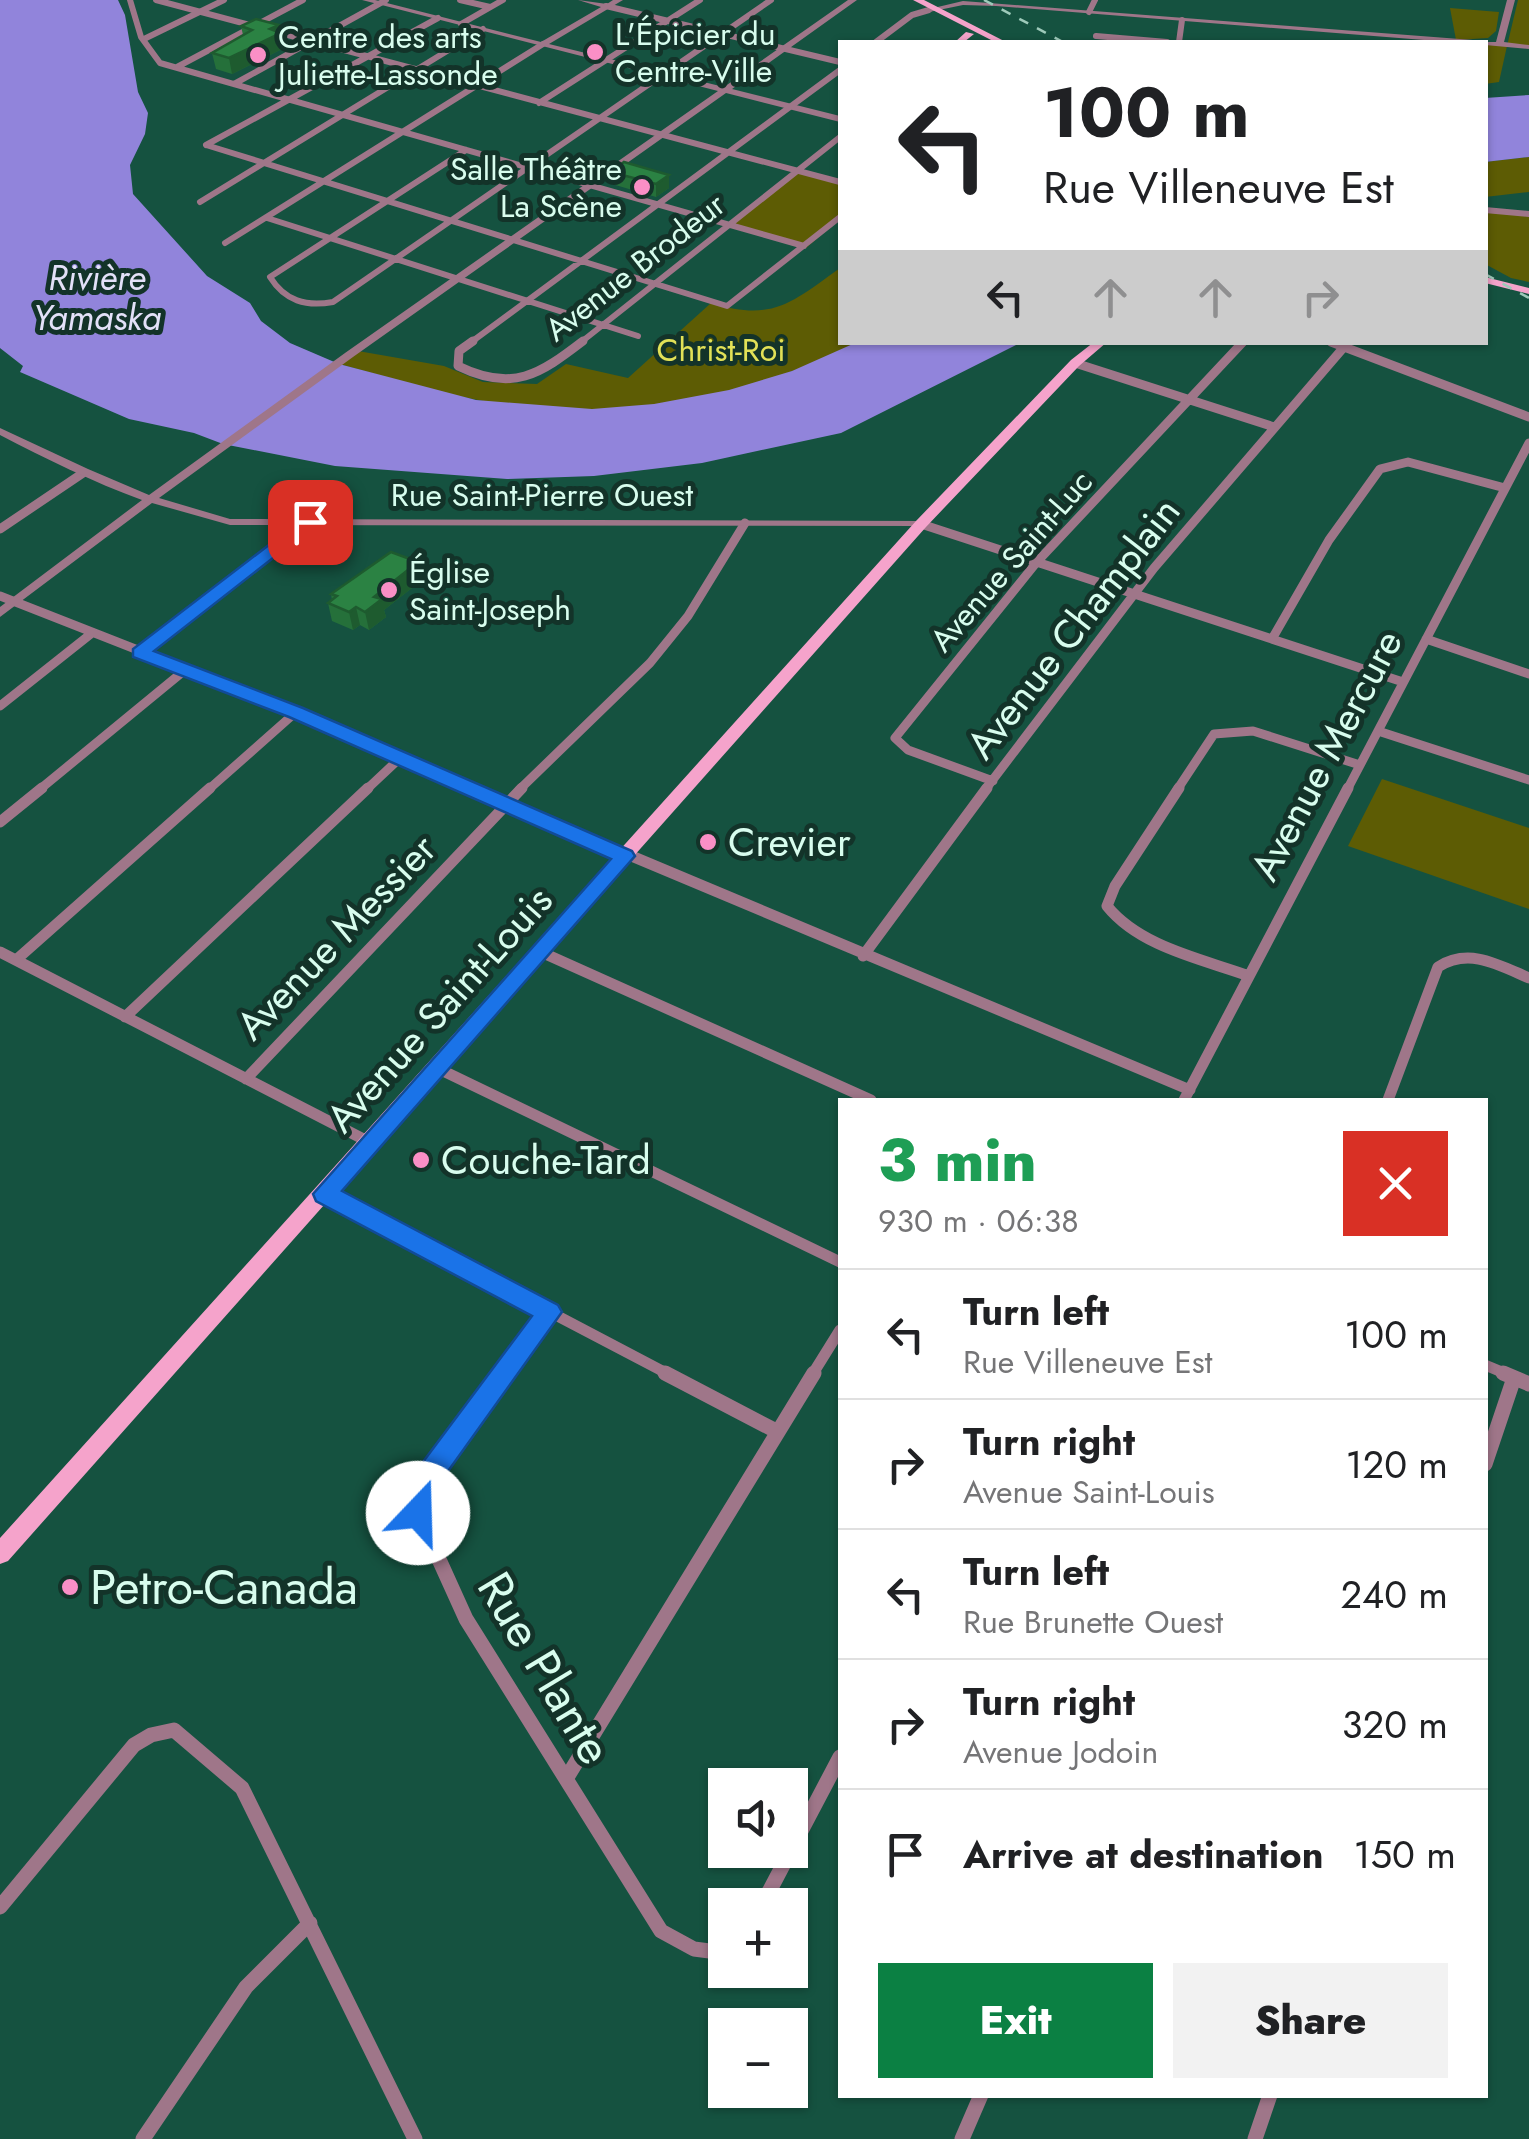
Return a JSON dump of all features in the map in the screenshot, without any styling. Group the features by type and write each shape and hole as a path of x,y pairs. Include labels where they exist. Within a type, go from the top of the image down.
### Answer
{"main road":[{"path":"923,4 963,3"},
{"path":"923,4 997,40"},
{"path":"923,4 969,34 985,34"},
{"path":"962,40 969,34"},
{"path":"1488,281 1529,292"},
{"name":"Avenue Saint-Louis","path":"2,1549 371,1143 921,524 1075,362 1098,345"}],"street":[{"path":"130,0 153,57 177,67 804,246"},
{"path":"156,0 838,181"},
{"path":"144,39 224,0"},
{"path":"177,67 303,0"},
{"path":"366,0 838,118"},
{"path":"460,0 490,7"},
{"path":"461,24 503,0"},
{"path":"582,0 838,65"},
{"path":"225,243 619,0"},
{"path":"539,102 700,0"},
{"path":"466,150 270,276 275,288 291,299 318,306 333,302 771,0"},
{"path":"0,613 202,460 853,0"},
{"path":"1089,12 1094,0"},
{"path":"1499,44 1511,0"},
{"path":"234,84 383,2"},
{"path":"963,3 1347,38 1408,40"},
{"path":"879,40 923,4"},
{"path":"438,18 206,146 727,306 838,219"},
{"path":"1179,40 1182,20"},
{"path":"200,202 482,29"},
{"path":"1483,40 1503,30"},
{"path":"1096,36 1143,40"},
{"path":"1488,44 1529,47"},
{"path":"529,300 838,68"},
{"name":"Avenue Brodeur","path":"529,300 459,352 456,359 465,370 484,376 542,374 838,139"},
{"path":"1488,210 1529,214"},
{"path":"267,218 638,336"},
{"name":"Avenue Saint-Luc","path":"992,781 908,750 895,738 1036,563 1241,345"},
{"path":"1339,345 1529,417"},
{"name":"Avenue Champlain","path":"862,956 1132,594 1271,426 1344,347"},
{"path":"1075,362 1271,426"},
{"name":"Rue Saint-Pierre Ouest","path":"0,431 148,500 230,522 921,524"},
{"name":"Avenue Mercure","path":"1187,1095 1529,442"},
{"path":"1272,638 1329,540 1380,468 1408,462 1505,488"},
{"path":"0,529 83,473"},
{"path":"140,653 310,522"},
{"name":"Avenue Messier","path":"246,1078 404,916 504,804 650,663 688,616 745,523"},
{"path":"921,524 1403,682"},
{"path":"0,596 296,712 1187,1095"},
{"path":"0,706 92,633"},
{"path":"1426,639 1529,674"},
{"path":"0,822 185,670"},
{"path":"16,960 296,712"},
{"path":"1249,976 1141,933 1112,916 1107,906 1115,886 1214,734 1253,731 1360,765"},
{"path":"1378,731 1529,780"},
{"path":"125,1016 399,759"},
{"path":"0,952 371,1143"},
{"path":"541,952 867,1098"},
{"path":"1389,1098 1438,967 1448,958 1476,956 1529,978"},
{"path":"437,1068 838,1261"},
{"path":"325,1194 778,1432"},
{"name":"Rue Plante","path":"549,1312 418,1491 418,1513 466,1619 661,1931 694,1949 708,1951"},
{"path":"566,1779 838,1333"},
{"path":"1488,1365 1529,1384"},
{"path":"1488,1455 1514,1378"},
{"path":"0,1907 134,1745 152,1735 174,1730 242,1788 415,2139"},
{"path":"771,1888 838,1761"},
{"path":"142,2139 246,1987 310,1923"},
{"path":"962,2139 979,2098"},
{"path":"1255,2139 1269,2098"}],"green space":[{"path":"1518,0 1529,0 1529,47 1507,46"},
{"path":"1450,8 1499,12 1496,31 1488,38 1456,40"},
{"path":"1488,44 1507,46 1499,82 1488,84"},
{"path":"1529,157 1529,192 1488,197 1488,162"},
{"path":"801,170 838,179 838,221 806,248 730,226"},
{"path":"1488,212 1529,216 1529,282 1488,266"},
{"name":"Christ-Roi","path":"838,269 838,345 851,345 766,380 669,403 569,410 520,406 456,395 339,364 358,351 444,366 483,382 537,384 566,364 628,378 711,303 766,310 808,291"},
{"path":"1382,779 1529,828 1529,909 1348,846"}],"water":[{"name":"Rivière Yamaska","path":"0,0 118,0 125,15 138,92 148,113 145,134 130,165 133,194 207,276 250,303 261,321 290,343 339,364 476,400 592,409 654,404 729,390 792,371 850,345 1016,345 841,433 702,463 594,476 507,479 335,466 223,444 194,433 129,419 20,372 23,366 0,348"},
{"path":"1529,95 1529,157 1488,162 1488,98"}],"building":[{"path":"256,19 279,25 270,29 281,33 229,58 212,53 252,30 241,26"},
{"path":"624,162 669,175 656,184 611,172"},
{"path":"391,552 418,562 374,597 382,599 365,612 356,607 349,612 328,603 337,596 331,594"}],"railway":[{"path":"984,0 1059,40"},
{"path":"1488,276 1529,298"}],"place":[{"name":"L'Épicier du Centre-Ville","path":"595,52"},
{"name":"Centre des arts Juliette-Lassonde","path":"258,55"},
{"name":"Salle Théâtre La Scène","path":"642,187"},
{"name":"Église Saint-Joseph","path":"389,590"},
{"name":"Crevier","path":"708,842"},
{"name":"Couche-Tard","path":"421,1160"},
{"name":"Petro-Canada","path":"70,1587"}],"route":[{"path":"310,522 140,653 296,712 624,856 325,1194 549,1312 418,1491 418,1513"}]}
